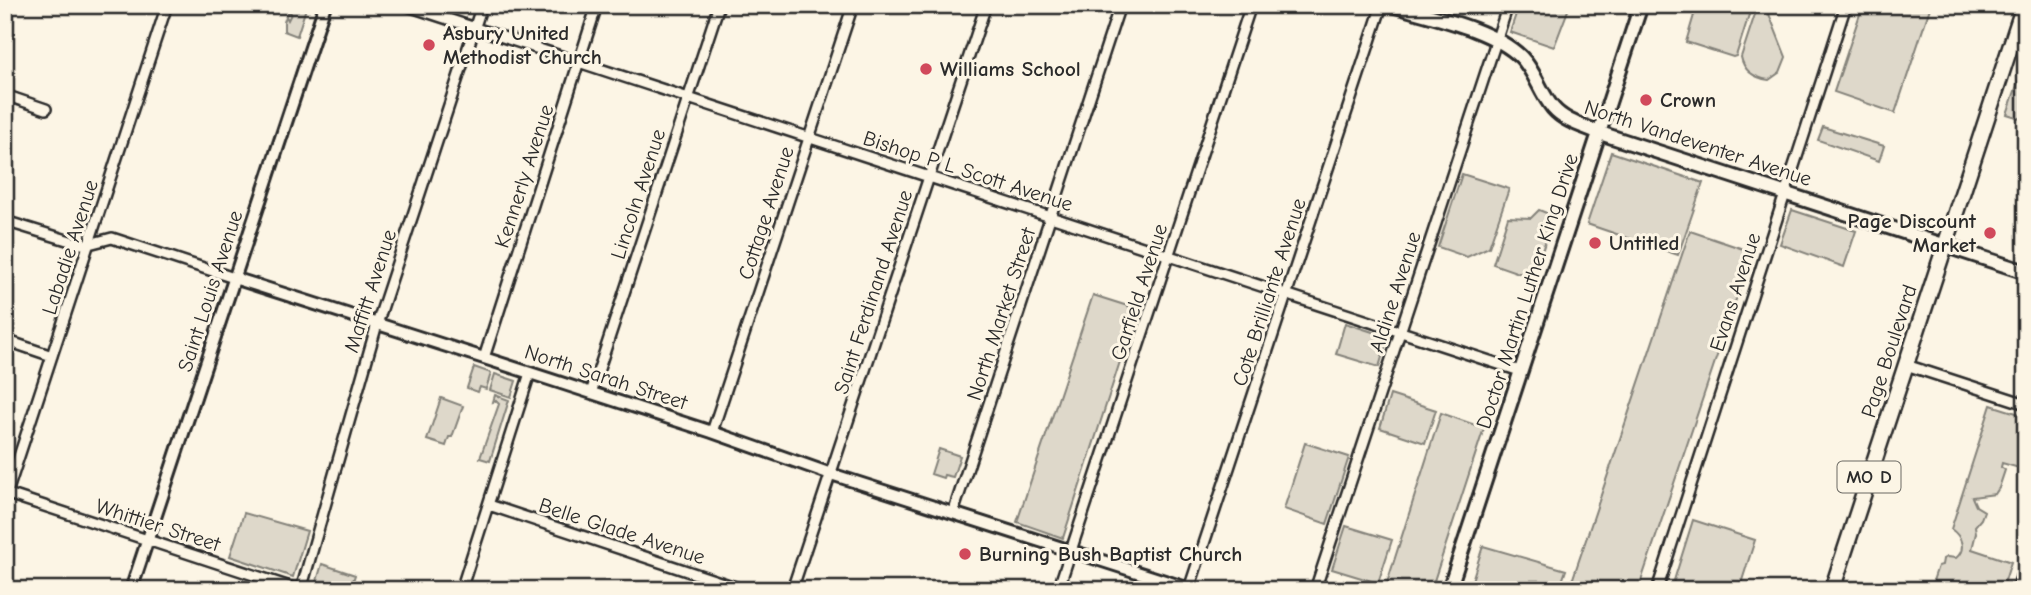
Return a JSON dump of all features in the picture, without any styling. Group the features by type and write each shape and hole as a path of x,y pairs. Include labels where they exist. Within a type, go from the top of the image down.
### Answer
{"main road":[{"name":"North Vandeventer Avenue","path":"1392,5 1497,40 1522,58 1552,107 1562,116 1600,133 2026,272"},
{"name":"Doctor Martin Luther King Drive","path":"1449,590 1641,5"},
{"name":"Page Boulevard","path":"1832,590 2024,5"}],"street":[{"name":"Labadie Avenue","path":"6,495 167,5"},
{"name":"Saint Louis Avenue","path":"131,590 325,5"},
{"name":"Bishop P L Scott Avenue","path":"405,5 1520,371"},
{"name":"Maffitt Avenue","path":"300,590 377,324 482,5"},
{"name":"Kennerly Avenue","path":"484,358 597,5"},
{"name":"Lincoln Avenue","path":"591,393 719,5"},
{"name":"Cottage Avenue","path":"712,432 853,5"},
{"name":"Saint Ferdinand Avenue","path":"792,590 986,5"},
{"name":"North Market Street","path":"953,513 1120,5"},
{"name":"Garfield Avenue","path":"1058,590 1251,5"},
{"name":"Cote Brilliante Avenue","path":"1191,589 1382,5"},
{"name":"Aldine Avenue","path":"1315,590 1508,5"},
{"name":"Evans Avenue","path":"1657,590 1846,5"},
{"path":"5,95 46,109"},
{"name":"North Sarah Street","path":"5,221 80,244 112,238 712,432 1070,552 1191,589"},
{"path":"5,340 52,356"},
{"path":"1906,365 2026,404"},
{"path":"461,590 530,373"},
{"name":"Whittier Street","path":"6,495 300,590"},
{"name":"Belle Glade Avenue","path":"489,505 744,590"},
{"path":"2017,590 2026,562"}],"shaded area":[{"path":"290,5 307,5 297,36 284,31 286,16 288,20 291,14 290,11 287,14"},
{"path":"1519,5 1570,5 1554,47 1510,32"},
{"path":"1672,5 1752,5 1736,56 1686,42 1694,15"},
{"path":"1758,5 1765,5 1786,57 1780,72 1769,80 1751,73 1741,57"},
{"path":"1863,5 1931,5 1895,113 1834,92"},
{"path":"2024,65 2026,66 2026,120 2007,114"},
{"path":"1823,127 1884,146 1879,161 1818,140"},
{"path":"1611,152 1703,183 1678,255 1587,224"},
{"path":"1462,174 1509,189 1489,247 1467,257 1438,247"},
{"path":"1539,210 1554,216 1533,278 1493,264 1508,217 1531,218"},
{"path":"1792,210 1856,231 1844,267 1780,244"},
{"path":"1690,231 1752,252 1638,590 1569,590"},
{"path":"1093,295 1137,309 1063,538 1017,522"},
{"path":"1345,323 1388,337 1379,367 1336,354"},
{"path":"474,367 491,373 486,389 480,387 478,392 467,388"},
{"path":"495,374 516,381 511,397 490,390"},
{"path":"495,395 509,400 490,461 480,458 499,404 493,402"},
{"path":"1390,395 1436,410 1425,443 1380,428"},
{"path":"441,398 463,406 446,446 427,440"},
{"path":"1991,405 2026,416 2026,470 2002,463 2001,467 2005,470 1995,494 1972,497 1976,506 1984,511 1975,526 1972,549 2011,562 2002,590 1930,590 1943,559 1956,558 1961,551 1960,539 1951,529"},
{"path":"1441,413 1484,428 1431,590 1408,590 1387,583"},
{"path":"1305,443 1349,457 1327,524 1284,509"},
{"path":"939,449 960,456 953,477 944,475 943,478 931,474"},
{"path":"244,513 307,531 293,577 230,556"},
{"path":"1693,520 1755,540 1739,590 1671,590"},
{"path":"1346,526 1392,540 1378,583 1332,569"},
{"path":"1483,546 1566,570 1559,590 1469,590"},
{"path":"322,564 355,575 350,590 334,590 316,584"}],"place":[{"name":"Asbury United Methodist Church","path":"429,45"},
{"name":"Williams School","path":"926,69"},
{"name":"Crown","path":"1646,100"},
{"name":"Page Discount Market","path":"1990,233"},
{"name":"Untitled","path":"1595,243"},
{"name":"Burning Bush Baptist Church","path":"965,554"}]}
